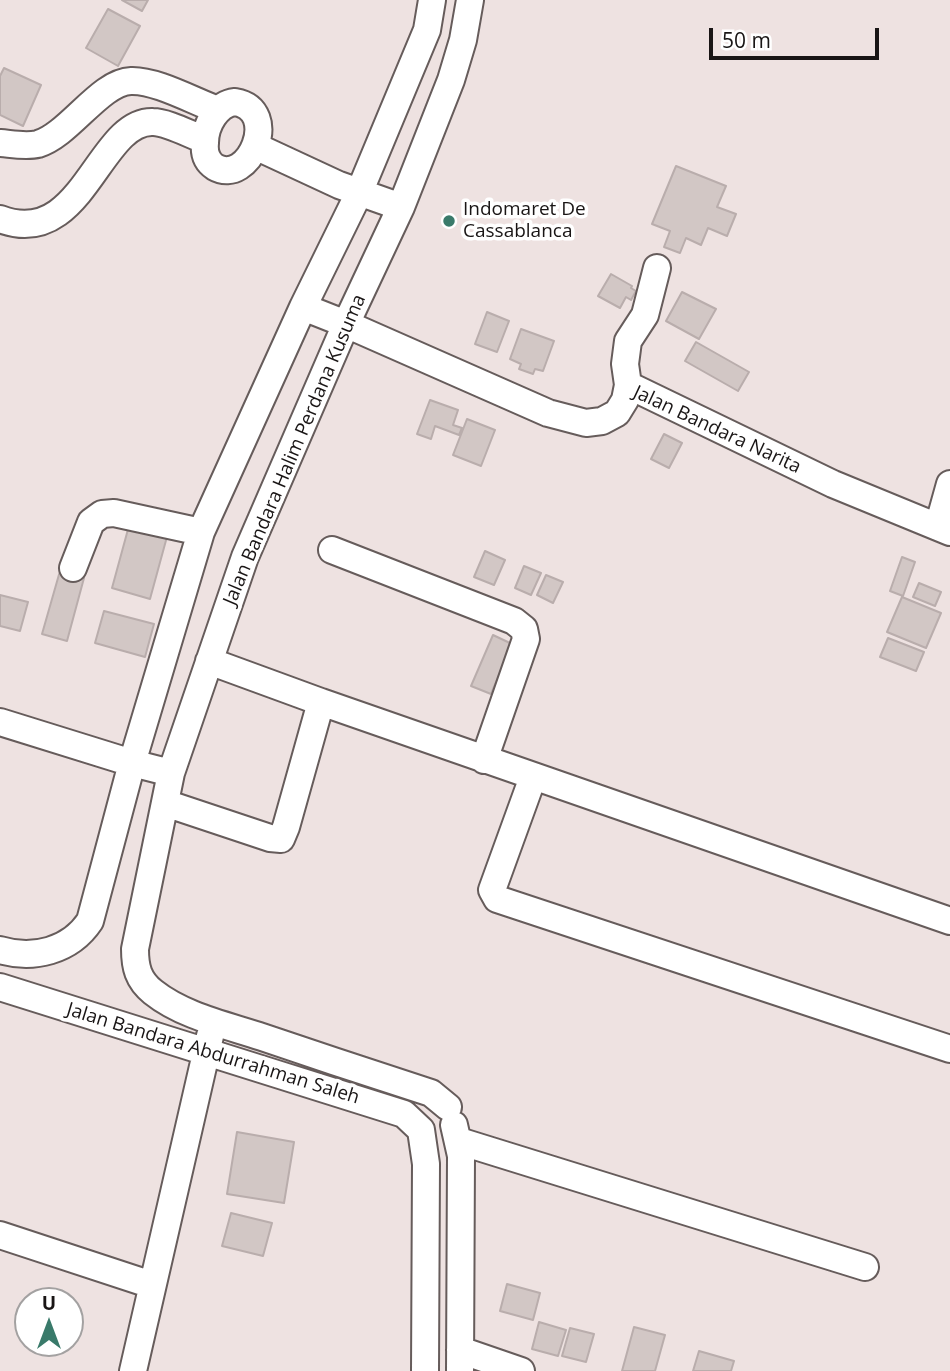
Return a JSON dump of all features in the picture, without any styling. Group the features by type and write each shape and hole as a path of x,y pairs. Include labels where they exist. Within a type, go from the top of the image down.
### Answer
{"street":[{"path":"4,988 9,953 57,949 75,939 90,921 132,763 201,532 303,307 349,189 422,41 432,0"},
{"name":"Jalan Bandara Halim Perdana Kusuma","path":"135,949 171,773 245,557 346,324 401,207 451,80 463,40 470,0"},
{"path":"0,143 30,145 45,141 110,89 127,81 158,86 218,110"},
{"path":"235,102 251,108 258,123 255,146 241,166 226,171 210,164 205,153 205,140 218,110 227,103 235,102"},
{"path":"0,219 33,225 49,220 77,194 122,137 133,127 143,123 154,121 205,140"},
{"path":"255,146 349,189 401,207"},
{"path":"628,385 625,364 628,341 645,315 657,268"},
{"name":"Jalan Bandara Narita","path":"303,307 548,413 571,420 586,423 602,421 617,413 625,400 628,385 833,484 938,528"},
{"path":"938,528 950,484"},
{"path":"73,568 91,522 102,514 114,513 201,532"},
{"path":"332,550 514,621 524,629 526,639 484,760"},
{"path":"209,661 484,760 950,921"},
{"path":"165,803 270,838 281,839 321,702"},
{"path":"0,722 171,773"},
{"path":"533,777 492,890 497,899 950,1049"},
{"name":"Jalan Bandara Abdurrahman Saleh","path":"135,949 137,972 154,993 174,1006 431,1093 447,1107"},
{"name":"Jalan Bandara Abdurrahman Saleh","path":"4,988 404,1114 421,1130"},
{"path":"133,1371 208,1052 212,1021"},
{"path":"425,1371 426,1164 421,1130 447,1107 459,1141 461,1156 460,1361 522,1371"},
{"path":"459,1141 865,1267"},
{"path":"0,1235 152,1285"}],"building":[{"path":"122,0 148,0 142,11"},
{"path":"108,9 140,26 118,66 86,48"},
{"path":"4,68 41,85 23,126 0,115 0,76"},
{"path":"676,166 726,186 717,207 736,214 727,236 708,228 701,245 686,238 680,253 664,247 670,231 652,224"},
{"path":"611,274 636,291 631,300 626,297 620,308 598,296"},
{"path":"682,292 716,309 699,339 666,321"},
{"path":"487,312 509,321 497,352 475,344"},
{"path":"521,329 554,341 543,371 535,369 533,374 519,369 521,364 510,359"},
{"path":"696,342 749,372 738,391 685,361"},
{"path":"430,400 458,410 453,425 462,428 459,435 435,426 431,439 417,434"},
{"path":"467,419 495,430 481,466 453,455"},
{"path":"664,434 682,443 669,468 651,459"},
{"path":"130,522 168,533 150,599 112,588"},
{"path":"485,551 505,560 494,585 474,577"},
{"path":"902,557 915,562 903,596 890,591"},
{"path":"524,566 541,573 531,595 515,588"},
{"path":"60,571 84,578 67,641 42,634"},
{"path":"546,575 563,582 553,603 537,595"},
{"path":"919,583 941,592 935,606 913,597"},
{"path":"0,595 28,602 20,631 0,626"},
{"path":"902,597 941,613 926,648 887,632"},
{"path":"104,611 154,624 145,657 95,643"},
{"path":"493,635 512,644 491,694 471,686"},
{"path":"888,638 924,652 916,671 880,657"},
{"path":"237,1132 294,1142 284,1203 227,1194"},
{"path":"231,1213 272,1223 263,1256 222,1246"},
{"path":"507,1284 540,1293 533,1320 500,1311"},
{"path":"539,1322 566,1330 558,1356 532,1349"},
{"path":"634,1327 665,1335 655,1371 622,1371"},
{"path":"570,1328 594,1334 586,1362 562,1356"},
{"path":"699,1351 734,1361 731,1371 693,1371"}],"place":[{"name":"Indomaret De Cassablanca","path":"449,221"}]}
